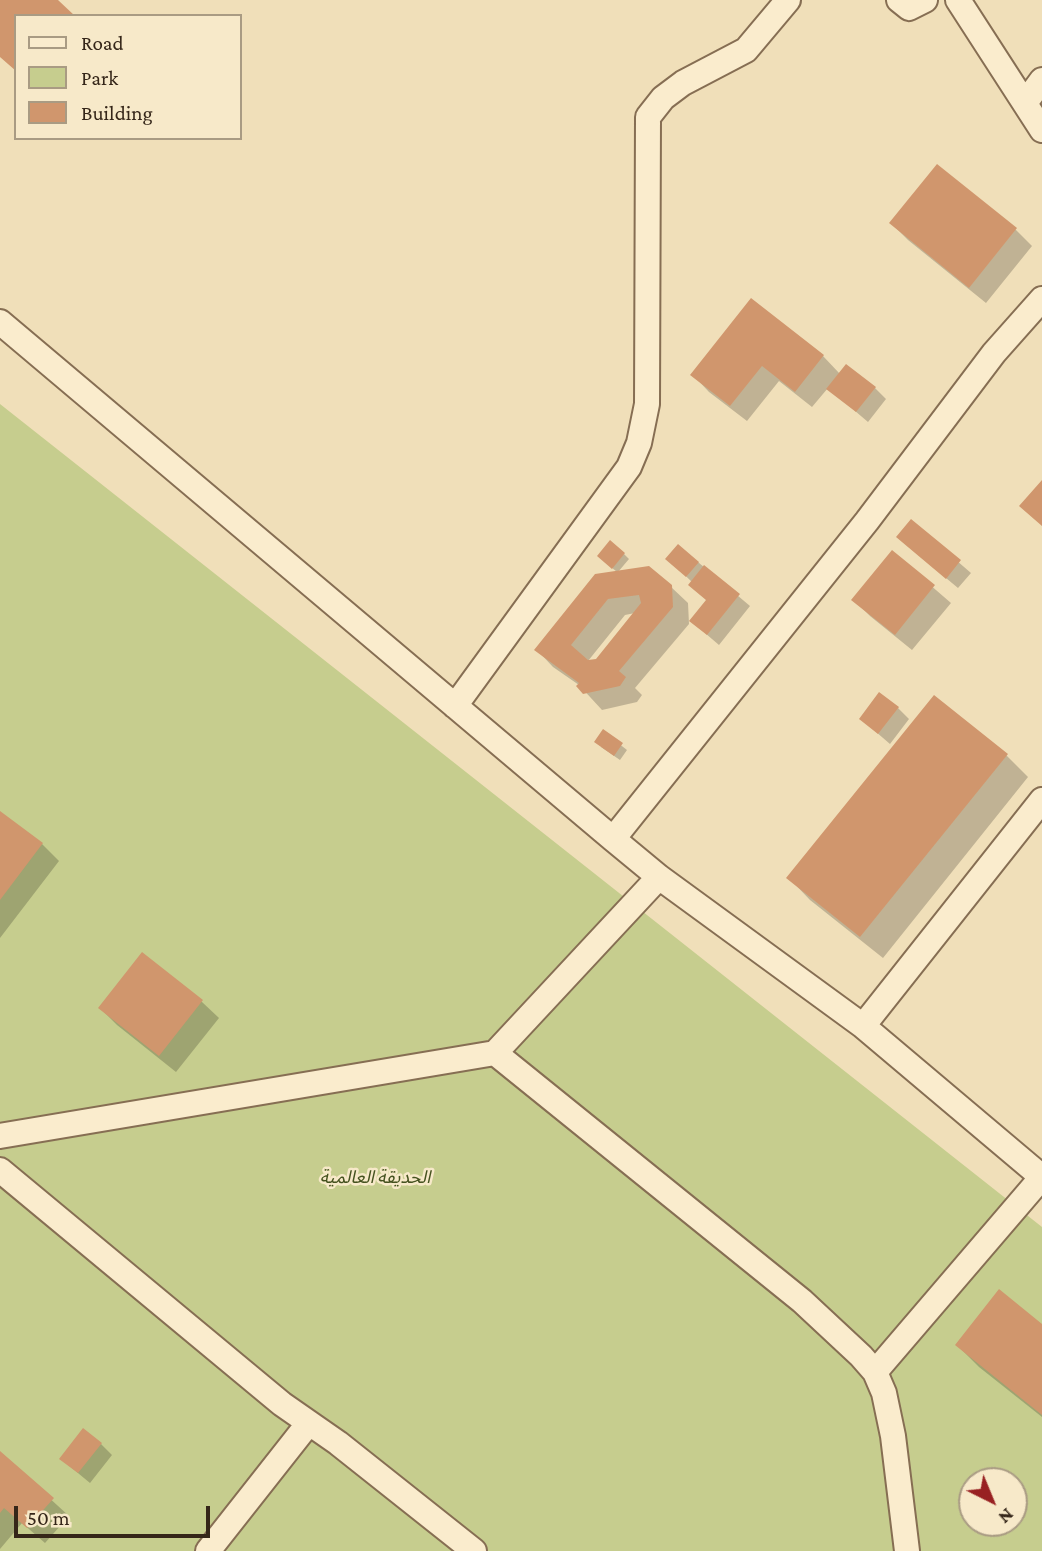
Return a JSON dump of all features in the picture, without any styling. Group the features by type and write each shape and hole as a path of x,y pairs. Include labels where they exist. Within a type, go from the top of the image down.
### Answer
{"street":[{"path":"454,706 629,467 639,443 648,404 648,117 663,98 682,83 746,50 788,0"},
{"path":"899,0 909,9 925,0"},
{"path":"958,0 1042,130"},
{"path":"1025,103 1042,80"},
{"path":"612,839 867,521 994,353 1042,299"},
{"path":"0,322 612,839 659,877 863,1026 1042,1177 875,1372"},
{"path":"863,1026 1042,800"},
{"path":"0,1136 495,1053 659,877"},
{"path":"495,1053 802,1301 862,1356 875,1372 884,1393 893,1436 907,1551"},
{"path":"0,1170 308,1424 338,1443 474,1551"},
{"path":"208,1551 308,1424"}],"green space":[{"name":"الحديقة العالمية","path":"0,404 1042,1227 1042,1551 0,1551"}],"building":[{"path":"0,0 58,0 73,14 14,14 14,69 0,57"},
{"path":"937,164 1017,228 969,288 889,223"},
{"path":"751,298 824,355 795,392 762,366 730,406 690,375"},
{"path":"846,364 876,387 856,412 826,389"},
{"path":"1042,480 1042,526 1019,506"},
{"path":"911,519 961,560 946,579 896,537"},
{"path":"610,540 625,553 612,569 597,556"},
{"path":"678,544 699,562 686,577 665,559"},
{"path":"892,550 935,585 895,635 851,600"},
{"path":"704,565 740,594 707,635 689,621 706,600 688,585"},
{"path":"649,566 672,585 673,607 619,671 626,677 620,686 583,694 576,686 579,683 534,650 595,574","holes":["639,595 641,603 596,659 588,660 571,645 608,599"]},
{"path":"879,692 899,707 878,734 859,719"},
{"path":"934,695 1008,754 860,937 786,878"},
{"path":"603,729 623,743 614,756 594,742"},
{"path":"0,811 43,843 0,900"},
{"path":"142,952 203,1000 159,1056 98,1008"},
{"path":"999,1289 1042,1324 1042,1415 955,1345"},
{"path":"83,1428 102,1443 78,1473 59,1459"},
{"path":"0,1451 54,1498 27,1528 4,1508 0,1513"}]}
